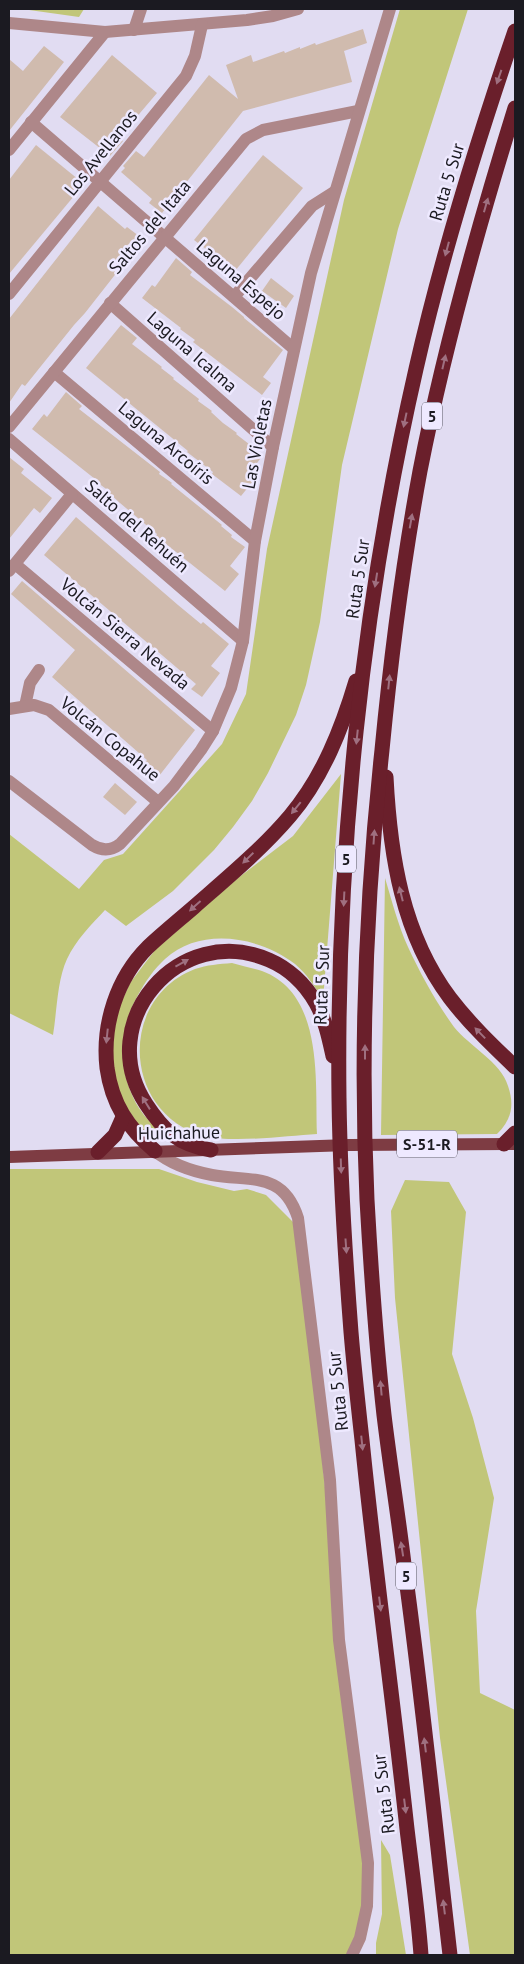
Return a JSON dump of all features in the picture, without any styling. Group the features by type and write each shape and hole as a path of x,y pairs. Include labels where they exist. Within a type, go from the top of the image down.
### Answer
{"highway":[{"name":"Ruta 5 Sur","path":"422,1955 370,1520 351,1337 342,1197 339,1100 339,1021 346,863 352,780 371,620 394,476 421,349 464,188 515,31"},
{"name":"5","path":"450,1955 404,1564 383,1409 376,1331 367,1196 365,1101 367,936 375,812 383,731 393,643 410,529 435,402 473,250 515,108"},
{"path":"155,1151 123,1117 108,1073 106,1045 110,1015 122,983 149,946 232,873 278,829 303,800 322,770 349,706 371,620"},
{"path":"383,731 392,853 401,896 415,938 449,997 515,1067"},
{"path":"211,1150 201,1149 182,1142 164,1129 142,1097 136,1084 130,1054 133,1024 146,996 166,973 192,958 219,952 248,953 275,962 298,980 315,1001 326,1027 333,1057 339,1100"},
{"path":"98,1152 115,1135 123,1117"}],"main road":[{"name":"Huichahue","path":"9,1157 98,1152 512,1140"}],"street":[{"path":"134,30 141,9"},
{"path":"9,24 105,32 202,25 248,14 273,16 298,9"},
{"name":"Las Violetas","path":"9,781 92,845 106,850 111,849 120,844 188,768 213,731 231,688 244,641 255,541 273,447 311,273 390,9"},
{"name":"Los Avellanos","path":"9,294 186,76 195,56 202,25"},
{"path":"9,150 105,32"},
{"name":"Saltos del Itata","path":"9,427 164,237 251,135 263,130 358,111"},
{"name":"Laguna Espejo","path":"31,122 294,349"},
{"path":"234,296 306,211 318,201 334,192"},
{"name":"Laguna Icalma","path":"110,303 273,447"},
{"name":"Laguna Arcoíris","path":"54,372 255,541"},
{"name":"Salto del Rehuén","path":"9,439 244,641"},
{"path":"12,567 72,494"},
{"name":"Volcán Sierra Nevada","path":"12,567 213,731"},
{"path":"26,706 30,683 39,670"},
{"name":"Volcán Copahue","path":"9,709 26,706 42,707 55,714 158,802"},
{"path":"155,1151 172,1163 196,1172 256,1178 267,1181 284,1192 298,1218 326,1438 340,1650 368,1863 367,1906 360,1938 352,1955"}],"green space":[{"path":"22,9 84,9 79,17"},
{"path":"400,9 468,9 398,229 342,465 320,622 306,685 296,715 252,801 214,850 173,891 126,926 105,910 79,939 67,959 61,977 53,1035 9,1013 9,834 79,889 104,860 123,854 222,744 246,694 267,549 344,200"},
{"path":"341,774 323,1000 307,976 295,964 265,947 248,942 213,939 196,942 179,949 165,959 157,967 138,995 124,1032 124,1071 128,1084 136,1103 148,1120 169,1140 148,1139 115,1090 111,1061 113,1021 130,983 155,950 238,878 293,836"},
{"path":"385,878 404,939 435,998 460,1034 499,1069 508,1086 511,1100 510,1112 506,1123 497,1134 381,1135"},
{"path":"232,963 262,971 282,982 296,999 306,1019 312,1041 315,1065 317,1134 244,1139 204,1136 177,1124 157,1105 145,1081 140,1056 142,1029 152,1005 170,984 195,969"},
{"path":"9,1169 159,1169 197,1182 234,1191 247,1189 266,1195 299,1228 336,1597 369,1877 352,1955 9,1955"},
{"path":"405,1180 449,1182 466,1212 452,1354 473,1418 494,1498 476,1611 480,1693 515,1710 515,1955 470,1955 440,1738 395,1298 391,1211"},
{"path":"381,1840 390,1855 406,1955 376,1955 376,1943 382,1914"}],"building":[{"path":"363,29 367,43 344,51 352,82 243,111 162,213 149,203 152,199 121,172 125,168 123,166 136,151 144,157 209,75 238,99 226,65 251,55 253,62 284,51 285,53 315,43 316,45"},
{"path":"44,46 64,62 9,131 9,59 23,71"},
{"path":"112,55 157,93 123,133 120,138 123,141 110,156 60,117"},
{"path":"36,145 84,184 9,274 9,180"},
{"path":"263,155 303,188 235,271 194,240"},
{"path":"98,206 125,229 127,227 143,239 25,386 22,384 9,403 9,319"},
{"path":"176,258 192,272 190,275 283,350 263,377 271,383 262,395 193,342 195,340 142,298 152,285 155,287"},
{"path":"271,278 294,296 286,308 262,291"},
{"path":"121,325 137,338 132,344 162,367 223,423 263,455 248,475 254,480 241,496 212,474 213,472 86,368"},
{"path":"66,392 82,406 79,409 160,472 159,474 222,525 232,535 231,537 245,547 230,566 239,574 225,591 156,536 157,534 120,503 109,491 32,429 44,414 47,417"},
{"path":"9,457 24,469 21,473 52,498 40,513 34,508 9,539"},
{"path":"76,517 178,605 201,624 203,622 229,644 211,666 220,673 202,697 191,689 196,684 44,555"},
{"path":"22,581 195,730 159,776 144,764 147,760 52,677 75,650 11,594"},
{"path":"115,783 137,802 125,815 103,797"}]}
